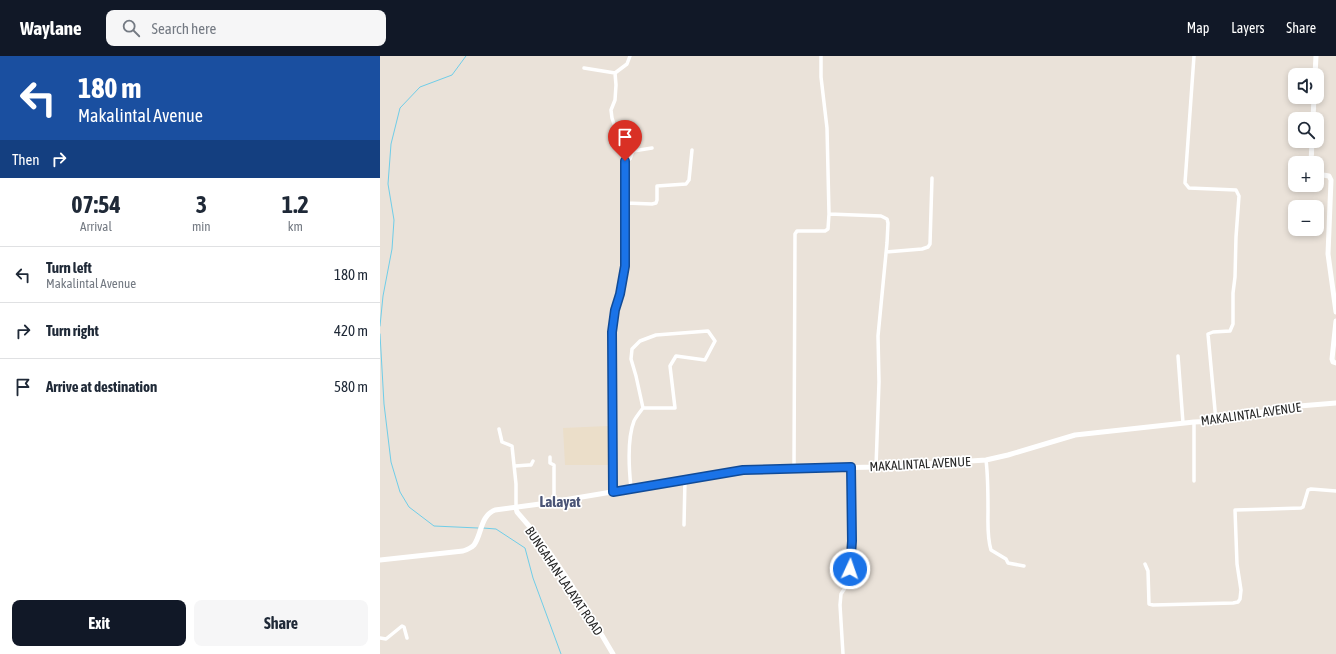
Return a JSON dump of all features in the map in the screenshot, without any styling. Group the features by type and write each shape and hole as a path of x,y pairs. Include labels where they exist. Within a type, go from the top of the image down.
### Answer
{"main road":[{"path":"1315,68 1316,56"},
{"path":"1324,175 1329,176 1331,180 1328,254 1336,312"},
{"path":"1336,321 1332,359 1336,364"},
{"name":"MAKALINTAL AVENUE","path":"380,560 462,552 474,545 484,520 490,512 495,510 554,502 743,470 876,467 986,460 1075,435 1183,423 1216,421 1287,407 1336,403"},
{"name":"BUNGAHAN-LALAYAT ROAD","path":"516,508 517,512 546,548 613,654"}],"street":[{"path":"584,68 615,73 627,64 630,56"},
{"path":"794,470 795,234 797,231 825,232 828,229 827,128 821,77 821,56"},
{"path":"1194,56 1185,183 1189,188 1236,190 1239,196 1233,293 1233,324 1230,331 1210,332 1208,334 1216,421"},
{"path":"613,492 612,332 615,310 620,294 625,266 626,203 624,154 611,110 615,100 615,73"},
{"path":"625,161 630,159 633,151 652,148"},
{"path":"626,203 656,204 657,186 686,184 689,180 692,150"},
{"path":"886,252 922,249 928,247 930,244 932,178"},
{"path":"828,214 884,217 887,219 888,223 878,336 879,382 876,467"},
{"path":"631,488 629,468 630,434 634,420 643,408 631,359 632,349 640,342 656,335 708,331 715,341 705,360 676,356 670,366 675,408 643,408"},
{"path":"1178,356 1183,423"},
{"path":"1194,422 1194,481"},
{"path":"498,429 502,442 512,446 515,466 516,508"},
{"path":"550,457 550,463 554,465 554,502"},
{"path":"986,460 988,478 988,528 991,550 1006,559 1008,563 1024,566"},
{"path":"515,466 532,464 533,461"},
{"path":"843,654 840,605 842,594 847,585 850,569 852,541 851,467"},
{"path":"684,525 685,479"},
{"path":"1145,564 1148,571 1149,604 1238,602 1240,599 1241,590 1237,564 1235,510 1300,508 1304,505 1308,490 1336,491"},
{"path":"380,638 386,639 402,626 404,627 407,638"}],"shaded area":[{"path":"608,426 610,465 565,465 563,428"}],"waterway":[{"path":"380,326 383,296 392,249 394,220 388,184 391,144 400,108 420,87 452,75 466,56"},
{"path":"380,334 384,404 391,462 400,492 409,507 434,526 478,528"},
{"path":"483,528 496,529 525,548 533,578 561,654"}],"district":[{"name":"Lalayat","path":"560,501"}],"route":[{"path":"625,161 625,266 620,294 615,310 612,332 613,492 743,470 794,470 851,467 852,541 850,569"}]}
